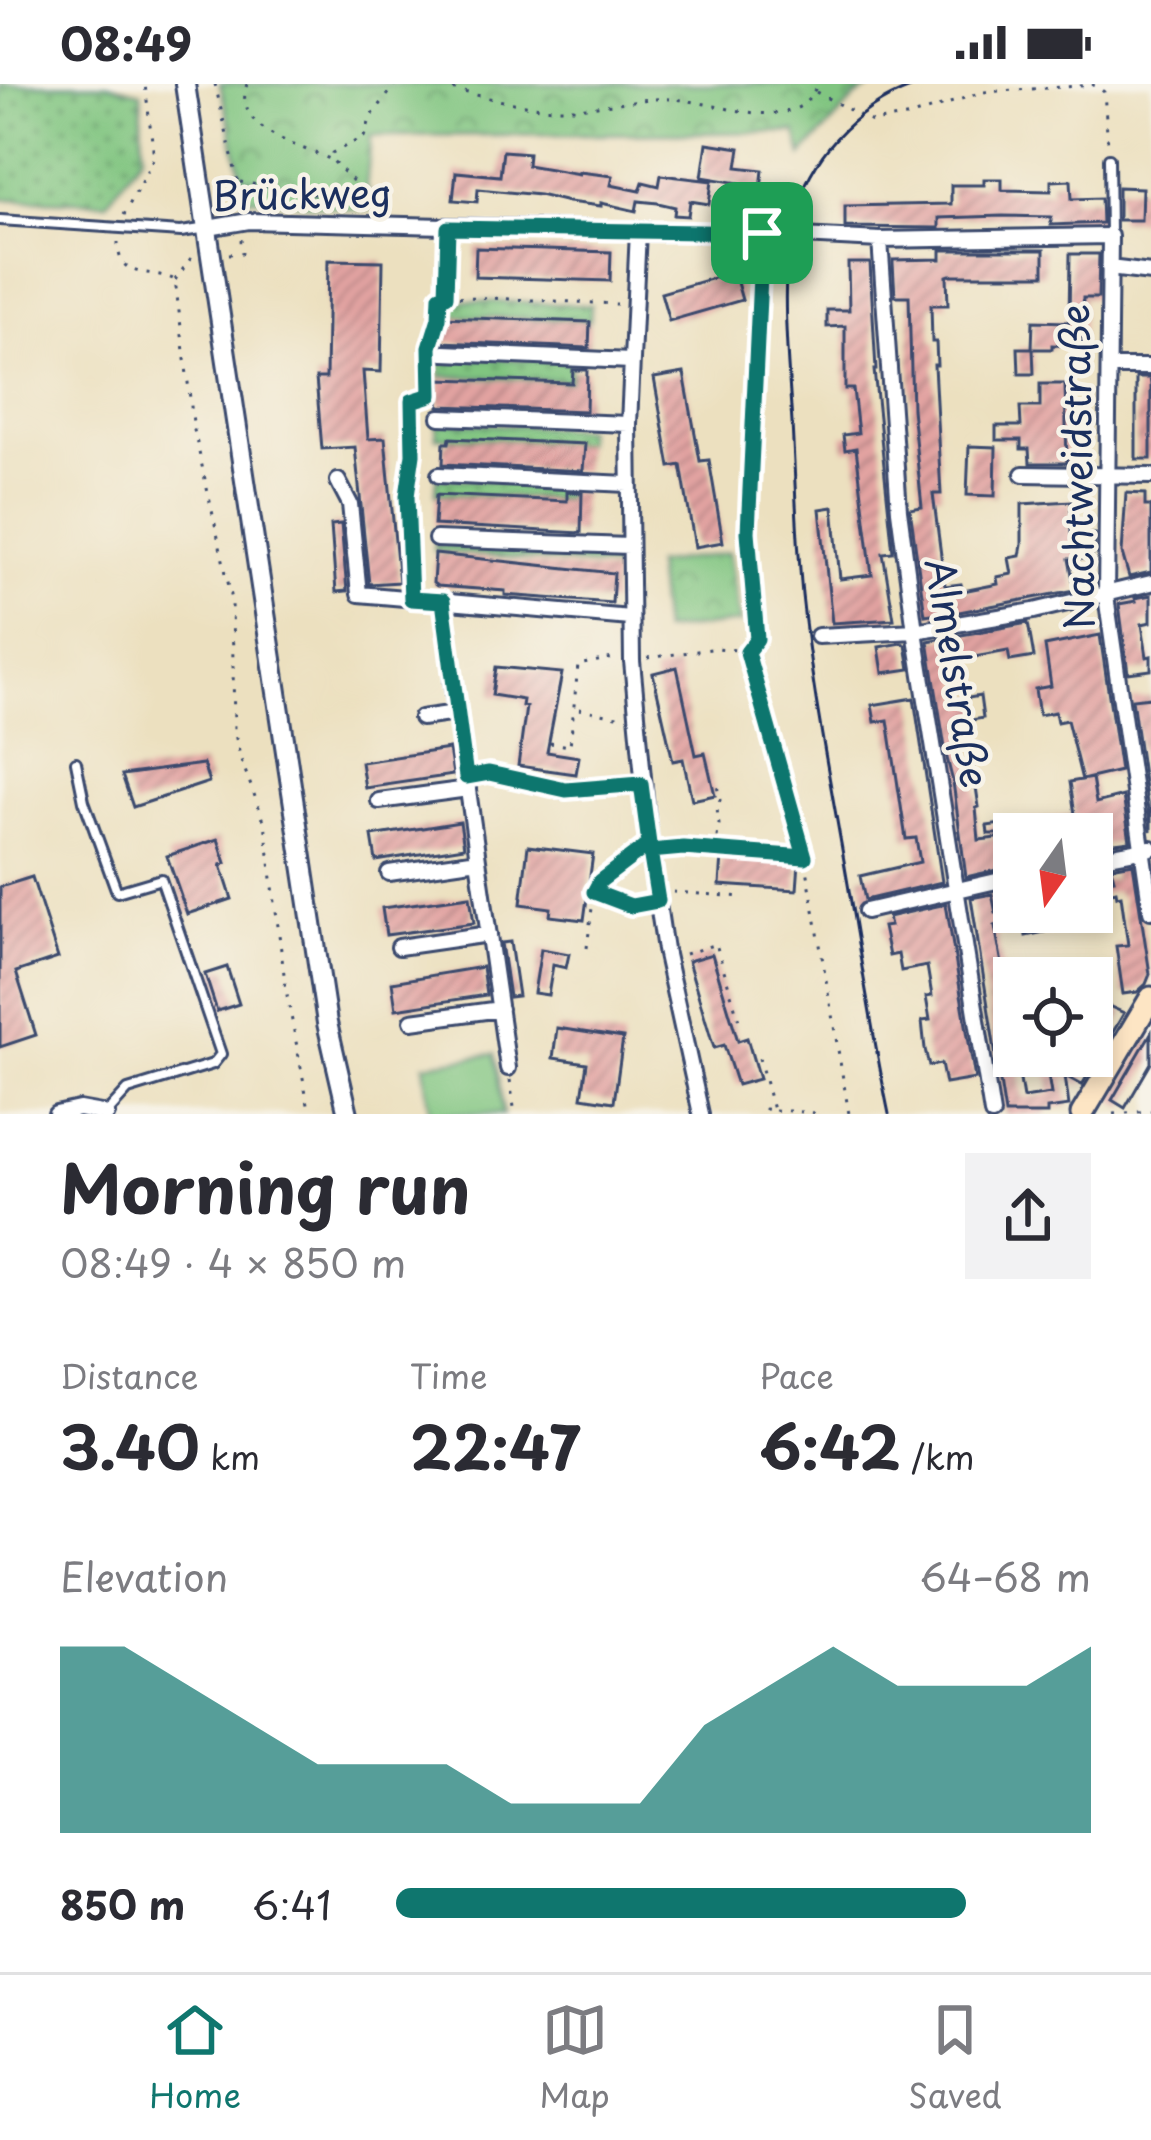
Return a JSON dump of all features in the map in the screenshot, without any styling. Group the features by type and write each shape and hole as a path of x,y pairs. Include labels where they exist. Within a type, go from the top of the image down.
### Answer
{"main road":[{"path":"1082,1114 1151,998"}],"street":[{"path":"185,84 327,1023 348,1114"},
{"name":"Brückweg","path":"208,228 249,221 880,240 1109,236"},
{"path":"638,231 628,424 636,719 667,960 701,1114"},
{"name":"Nachtweidstraße","path":"1109,236 1106,596 1146,848 1151,911"},
{"name":"Almelstraße","path":"880,240 899,510 992,1114"},
{"path":"1109,268 1151,273"},
{"path":"435,354 632,361"},
{"path":"1109,367 1151,367"},
{"path":"440,417 628,424"},
{"path":"1023,474 1151,476"},
{"path":"439,475 628,484"},
{"path":"338,481 350,504 358,594 630,618"},
{"path":"436,539 629,546"},
{"path":"818,636 915,631 1106,596 1151,583"},
{"path":"452,680 508,1068"},
{"path":"421,718 456,713"},
{"path":"379,801 467,783 489,773 566,790 641,784"},
{"path":"1113,855 1146,848"},
{"path":"389,873 478,860"},
{"path":"866,911 993,882"},
{"path":"400,947 489,934"},
{"path":"412,1021 500,1009"},
{"path":"56,1114 79,1109 107,1113"}],"lane":[{"path":"1109,158 1109,236"},
{"name":"Brückweg","path":"0,220 181,232 208,228"},
{"path":"76,762 84,801 117,892 161,879 221,1054 213,1064 128,1090 107,1113"}],"path":[{"path":"145,84 154,157 119,226 118,252 123,265 135,272 162,273 175,280 194,430 232,599 234,730 265,823 286,990 310,1114"},
{"path":"215,84 238,182 355,201 361,193 358,186 332,160 263,130 251,119 245,105 247,84"},
{"path":"332,160 338,148 364,137 395,84"},
{"path":"430,84 514,103 568,108 653,98 776,112 801,106 818,84"},
{"path":"814,92 872,122 912,116 982,92 1095,85 1104,92 1109,158"},
{"path":"446,296 448,228"},
{"path":"747,652 757,639 748,532 762,233"},
{"path":"411,599 407,496 413,454 412,401 431,395 440,296 634,304"},
{"path":"443,601 452,680"},
{"path":"550,743 570,746 578,665 717,648 747,652"},
{"path":"747,652 805,857 849,1114"},
{"path":"575,709 636,719"},
{"path":"714,851 721,800 716,780"},
{"path":"587,948 594,892 600,881 650,848 805,857"},
{"path":"594,892 631,906 657,896 743,897"},
{"path":"667,960 716,944 739,1021"},
{"path":"759,1058 773,1110"},
{"path":"508,1068 515,1114"},
{"path":"764,1114 765,1108 816,1113"},
{"path":"1114,1114 1151,1112"}],"green space":[{"path":"0,84 105,84 141,92 143,154 107,202 0,199"},
{"path":"220,84 878,84 856,97 802,156 796,132 371,136 366,188 374,199 242,177"},
{"path":"242,177 374,199 381,209 244,197"},
{"path":"443,300 591,305 590,320 443,316"},
{"path":"441,357 571,361 570,381 440,376"},
{"path":"437,422 585,429 585,444 436,437"},
{"path":"437,478 566,484 566,500 436,494"},
{"path":"434,544 617,554 616,568 434,551"},
{"path":"728,553 740,623 662,631 655,564"},
{"path":"495,1054 503,1114 430,1114 424,1064"}],"building":[{"path":"707,143 740,148 737,167 763,170 759,207 737,204 739,183 702,177"},
{"path":"503,151 528,153 527,165 613,176 611,185 640,191 643,182 659,186 661,175 712,181 709,204 690,201 688,216 674,215 675,207 658,203 638,201 636,211 478,189 477,202 453,200 456,172 500,176"},
{"path":"984,179 1002,179 1002,190 1051,191 1051,181 1071,180 1072,199 1101,198 1102,223 1051,225 1051,217 1003,216 939,218 939,228 845,227 845,206 951,204 951,185 984,185"},
{"path":"1118,187 1142,188 1141,220 1118,220"},
{"path":"476,248 611,252 610,281 475,277"},
{"path":"941,250 1044,250 1044,275 950,275 948,305 931,305 941,494 933,494 945,586 961,584 963,591 998,584 997,577 1012,574 1009,558 1020,556 1022,545 1022,504 1071,501 1071,534 1095,534 1095,553 1092,559 1069,559 1075,590 938,616 925,615 910,509 922,507 912,409 909,296 895,296 893,260 941,259"},
{"path":"1070,254 1099,254 1098,298 1083,298 1082,346 1033,349 1034,374 1019,374 1018,348 1032,348 1033,321 1069,322"},
{"path":"328,260 383,261 381,372 363,371 368,439 385,438 399,582 369,584 355,447 322,449 316,378 326,378"},
{"path":"848,263 870,263 874,370 893,552 883,553 894,619 832,623 820,509 833,507 840,579 872,575 856,448 845,450 843,435 858,433 853,389 845,389 845,326 827,327 827,310 849,310"},
{"path":"734,272 742,300 669,321 661,293"},
{"path":"442,317 590,322 589,348 441,342"},
{"path":"573,370 587,370 586,411 439,406 440,379 572,383"},
{"path":"684,373 700,461 709,460 723,542 695,547 681,465 670,467 654,378"},
{"path":"1136,378 1150,378 1151,459 1136,459"},
{"path":"1040,384 1065,384 1067,463 1030,463 1029,449 1021,449 1021,440 996,440 996,426 1021,426 1020,407 1040,407"},
{"path":"450,438 585,444 583,471 443,464 444,443"},
{"path":"969,446 996,447 995,496 967,495"},
{"path":"567,492 582,493 581,533 434,525 436,495 567,501"},
{"path":"1126,493 1145,494 1145,506 1151,506 1151,572 1129,577 1122,553"},
{"path":"341,524 347,591 336,592 331,525"},
{"path":"435,554 614,573 612,603 437,586 433,583"},
{"path":"1151,595 1151,622 1142,624 1151,670 1128,673 1119,604"},
{"path":"1028,623 1034,657 1010,661 1008,651 957,660 963,699 980,696 983,718 966,721 979,840 993,838 993,871 966,877 953,782 928,641"},
{"path":"1100,635 1120,771 1082,780 1067,720 1057,722 1055,712 1039,715 1035,689 1051,686 1045,646"},
{"path":"902,643 910,669 883,673 879,647"},
{"path":"496,667 562,673 547,752 579,757 576,774 518,766 526,707 523,700 492,695"},
{"path":"677,667 696,755 705,753 715,795 692,800 683,759 673,761 653,673"},
{"path":"1151,697 1151,831 1132,699"},
{"path":"914,698 942,882 865,900 860,876 920,862 916,838 906,839 888,720 875,722 872,705"},
{"path":"449,749 453,775 365,788 361,762"},
{"path":"203,764 209,782 133,807 122,775"},
{"path":"1092,778 1096,803 1123,796 1130,841 1113,843 1113,813 1075,813 1070,782"},
{"path":"460,822 464,847 376,861 372,836"},
{"path":"218,839 232,899 187,914 167,856"},
{"path":"528,846 593,854 584,920 550,916 551,908 521,904"},
{"path":"722,856 799,862 797,890 720,885"},
{"path":"1133,863 1150,974 1137,992 1123,994 1116,946 1128,945 1121,895 1113,892 1113,867"},
{"path":"32,877 58,958 16,972 36,1035 0,1047 0,887"},
{"path":"992,894 993,899 993,933 1001,957 993,957 993,1038 971,898"},
{"path":"470,896 474,923 386,935 382,908"},
{"path":"946,904 975,1079 945,1084 941,1064 929,1066 925,1049 922,1021 930,1020 926,997 932,996 927,966 901,971 898,954 889,956 883,927 890,926 888,917"},
{"path":"510,942 518,996 509,997 501,943"},
{"path":"541,949 569,954 566,968 553,965 548,995 534,993"},
{"path":"712,954 738,1041 747,1038 759,1079 737,1085 724,1045 714,1048 688,961"},
{"path":"227,967 239,1004 217,1011 205,974"},
{"path":"482,967 486,995 396,1009 392,982"},
{"path":"1113,1008 1124,1013 1113,1032"},
{"path":"557,1028 623,1038 614,1102 582,1097 587,1063 553,1058"},
{"path":"1151,1033 1151,1063 1125,1108 1112,1100"},
{"path":"999,1077 1020,1077 1023,1098 1051,1094 1048,1077 1065,1077 1069,1106 1047,1109 1047,1114 1005,1114"}],"tram line":[{"path":"889,1114 806,628 786,284 797,206 817,164 862,115 922,84"}],"route":[{"path":"448,228 762,233 748,532 757,639 747,652 805,857 683,848 650,851 658,901 631,906 594,892 600,881 649,844 641,784 566,790 489,773 466,777 443,601 411,599 407,496 413,454 412,401 431,395 430,347 440,296 446,296 448,228"}]}
